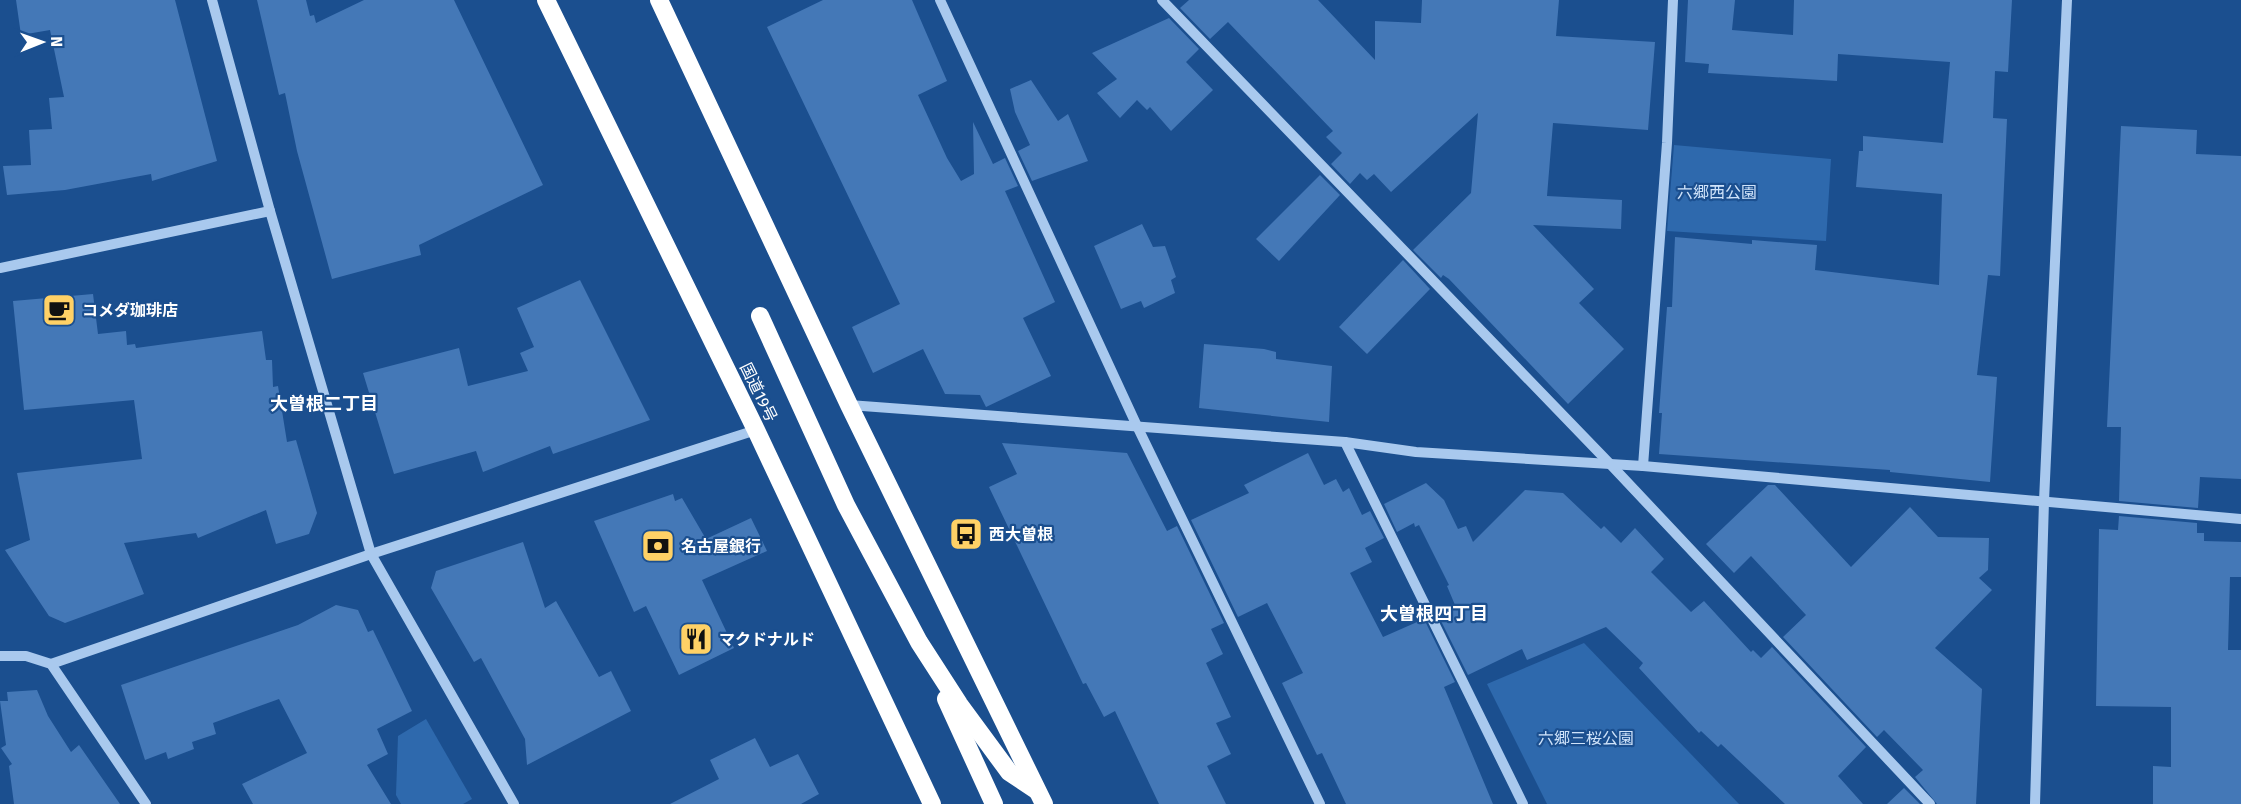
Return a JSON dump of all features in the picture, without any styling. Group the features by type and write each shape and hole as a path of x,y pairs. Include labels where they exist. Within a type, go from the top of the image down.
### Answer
{"highway":[{"name":"国道19号","path":"546,0 756,430 932,804"},
{"path":"659,0 849,405 1041,797"},
{"path":"760,316 846,505 920,642 959,704 1009,772 1041,797"},
{"path":"920,642 994,804"}],"street":[{"path":"212,0 270,211 371,554 514,804"},
{"path":"940,0 1137,426 1320,804"},
{"path":"1162,0 1612,466 1930,804"},
{"path":"1643,466 1667,143 1673,0"},
{"path":"2035,804 2044,501 2067,0"},
{"path":"0,268 270,211"},
{"path":"849,405 1345,442 1416,452 1612,466 1643,466 2241,519"},
{"path":"0,656 26,657 51,664 371,554 756,430"},
{"path":"1345,442 1523,804"},
{"path":"51,664 146,804"}],"green space":[{"name":"六郷西公園","path":"1674,145 1831,159 1826,241 1667,231"},
{"name":"六郷三桜公園","path":"1584,643 1739,804 1547,804 1487,684"},
{"path":"426,719 472,799 463,804 401,804 396,795 398,736"}],"building":[{"path":"16,0 175,0 217,161 152,181 151,174 65,190 7,195 3,166 31,165 29,130 52,129 49,98 64,97 50,30 21,35"},
{"path":"257,0 306,0 310,16 314,15 316,23 364,0 454,0 543,185 419,245 421,255 332,279 297,151 285,93 279,95"},
{"path":"823,0 912,0 947,81 918,95 947,158 961,181 974,174 973,122 993,164 1005,158 1018,186 1005,191 1055,302 1023,318 1051,376 986,407 980,395 945,394 923,349 873,373 852,327 900,304 767,27"},
{"path":"1189,0 1318,0 1375,60 1375,21 1421,23 1422,0 1559,0 1556,36 1655,42 1648,130 1553,123 1547,196 1622,200 1621,229 1533,225 1594,289 1579,303 1624,349 1568,404 1449,279 1443,275 1441,278 1413,250 1471,193 1478,113 1391,192 1374,174 1367,180 1360,173 1350,184 1331,164 1342,153 1326,137 1333,131 1228,22 1210,39 1180,8"},
{"path":"1688,0 1735,0 1732,30 1793,35 1794,0 2012,0 2008,72 1995,71 1993,118 2007,119 2000,276 1988,275 1977,375 1997,377 1990,482 1890,472 1890,470 1659,454 1662,413 1659,413 1667,307 1672,307 1675,237 1752,244 1752,240 1817,245 1815,270 1939,285 1942,194 1856,187 1859,151 1863,151 1863,136 1943,143 1950,62 1838,54 1837,81 1708,73 1709,64 1685,62"},
{"path":"1169,18 1199,49 1186,62 1213,90 1171,131 1150,107 1147,110 1137,100 1120,118 1097,93 1117,79 1092,53"},
{"path":"1031,80 1058,121 1068,114 1088,161 1032,181 1018,151 1030,145 1015,112 1010,89"},
{"path":"2121,126 2197,130 2196,154 2241,156 2241,479 2200,477 2198,508 2119,501 2121,427 2107,427"},
{"path":"1320,175 1340,195 1279,261 1256,239"},
{"path":"1142,224 1153,247 1165,246 1176,277 1171,280 1175,293 1144,308 1141,301 1121,309 1094,246"},
{"path":"1403,260 1430,289 1367,354 1339,327"},
{"path":"580,280 650,420 553,454 550,446 483,472 476,451 394,474 363,373 459,348 468,386 528,371 520,353 534,347 517,308"},
{"path":"93,294 98,334 126,331 127,345 135,344 136,348 262,331 266,360 272,360 273,387 278,386 287,442 296,440 317,513 309,534 276,544 266,510 198,538 196,533 124,543 144,594 65,623 49,616 5,550 30,540 17,473 142,459 134,400 24,410 13,301"},
{"path":"1204,344 1264,349 1276,352 1276,359 1332,366 1329,422 1199,408"},
{"path":"1002,443 1127,453 1167,531 1177,526 1224,623 1211,629 1223,654 1206,663 1231,717 1216,723 1231,754 1207,766 1226,804 1159,804 1115,711 1104,717 1086,683 1083,684 989,487 1017,474"},
{"path":"1308,453 1324,485 1336,479 1343,492 1349,488 1362,515 1370,511 1384,538 1365,548 1372,562 1350,573 1383,637 1424,619 1455,682 1444,687 1493,804 1346,804 1322,753 1317,755 1282,683 1303,673 1267,603 1238,617 1191,520 1249,493 1244,485"},
{"path":"1426,483 1444,500 1458,529 1466,526 1473,542 1525,490 1563,493 1601,529 1604,526 1621,543 1635,528 1664,559 1651,572 1691,612 1704,601 1751,652 1753,650 1761,658 1772,647 1866,747 1838,776 1863,804 1785,804 1721,744 1718,747 1701,731 1699,733 1639,668 1643,663 1606,627 1527,660 1522,649 1468,675 1437,613 1455,605 1447,586 1449,585 1419,525 1415,527 1414,523 1397,532 1384,504"},
{"path":"1768,485 1775,485 1851,567 1910,507 1938,537 1989,538 1988,570 1979,578 1992,590 1935,648 1982,689 1976,804 1937,804 1915,777 1923,770 1884,730 1877,737 1783,637 1806,615 1751,556 1734,573 1706,544"},
{"path":"673,494 675,501 682,498 706,539 751,518 767,551 702,580 734,648 679,675 646,606 634,612 594,521"},
{"path":"2119,516 2197,523 2197,533 2204,533 2204,541 2241,542 2241,577 2230,577 2228,650 2241,650 2241,804 2153,804 2153,766 2171,767 2171,707 2096,706 2099,529 2118,530"},
{"path":"523,542 545,608 556,601 599,677 611,671 631,711 527,765 525,739 481,658 474,662 431,588 436,571"},
{"path":"336,605 358,610 368,632 373,630 412,711 377,729 388,754 367,765 391,804 253,804 242,784 307,753 279,699 213,723 216,734 192,742 194,749 168,759 166,752 145,760 121,685 298,625"},
{"path":"37,690 48,716 71,752 79,745 120,804 14,804 9,766 12,764 1,748 6,745 0,701 8,701 7,692"},
{"path":"755,738 770,767 798,754 819,794 801,804 670,804 719,779 710,760"},
{"path":"1904,788 1920,804 1887,804"}],"place":[{"name":"コメダ珈琲店","path":"59,310"},
{"name":"西大曽根","path":"966,534"},
{"name":"名古屋銀行","path":"658,546"},
{"name":"マクドナルド","path":"696,639"}],"district":[{"name":"大曽根二丁目","path":"324,404"},
{"name":"大曽根四丁目","path":"1434,614"}]}
